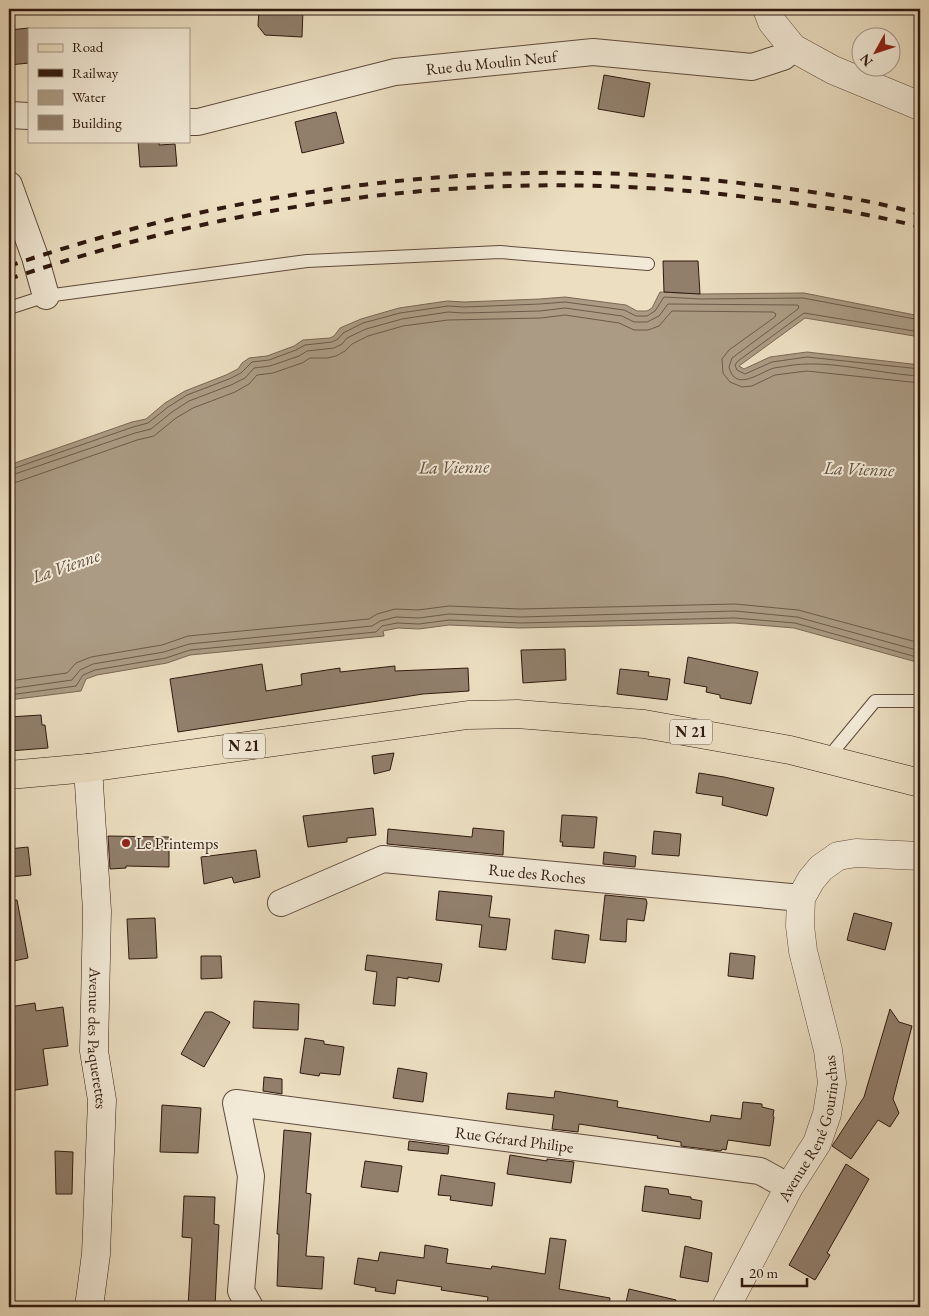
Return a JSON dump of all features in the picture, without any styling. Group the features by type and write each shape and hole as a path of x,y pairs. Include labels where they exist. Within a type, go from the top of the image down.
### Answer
{"main road":[{"name":"N 21","path":"9,775 88,768 468,715 517,714 644,724 790,750 920,783"}],"street":[{"path":"766,9 772,22 793,48 833,70 920,106"},
{"name":"Rue du Moulin Neuf","path":"190,122 198,122 395,72 593,52 752,67 783,57 793,48"},
{"path":"9,115 28,116"},
{"path":"9,185 35,257 46,296"},
{"name":"Avenue des Paquerettes","path":"88,768 97,911 94,1051 102,1100 96,1254 89,1307"},
{"name":"Avenue René Gourinchas","path":"726,1307 790,1187 817,1142 827,1114 832,1084 828,1050 802,951 800,926 801,898 811,880 821,868 838,856 856,853 920,856"},
{"name":"Rue des Roches","path":"281,903 383,860 801,898"},
{"name":"Rue Gérard Philipe","path":"250,1307 241,1291 251,1176 236,1103 760,1171 790,1187"}],"lane":[{"path":"9,308 46,296 307,261 500,252 648,264"},
{"path":"826,759 874,701 920,701"}],"water":[{"name":"La Vienne","path":"660,292 701,294 804,293 920,316 920,337 805,318 739,366 744,369 770,357 807,352 920,365 920,663 794,628 734,623 520,628 449,625 419,629 398,628 383,631 384,636 190,655 167,663 97,675 86,679 81,691 9,700 9,465 132,422 146,419 165,403 185,391 238,369 249,358 267,356 294,346 303,340 330,338 340,328 361,319 399,308 447,301 464,302 565,297 626,305 637,311 647,311 652,308"}],"building":[{"path":"259,9 303,9 302,37 265,35 258,26"},
{"path":"28,28 28,63 9,65 9,30"},
{"path":"604,75 650,83 644,117 598,109"},
{"path":"336,112 344,143 302,153 295,122"},
{"path":"138,142 159,142 159,145 175,144 177,166 140,167"},
{"path":"663,261 698,261 700,294 664,292"},
{"path":"565,649 566,680 523,683 521,650"},
{"path":"688,657 758,672 751,704 720,698 720,695 706,692 707,687 684,683"},
{"path":"262,664 266,691 302,685 301,674 340,668 340,672 395,666 395,671 468,668 469,691 423,694 178,732 170,679"},
{"path":"620,669 649,672 648,676 670,679 667,700 617,694"},
{"path":"41,715 42,725 45,725 48,748 9,751 9,717"},
{"path":"394,753 390,770 374,774 372,756"},
{"path":"699,773 774,788 767,816 722,805 723,797 696,793"},
{"path":"373,808 376,835 347,838 347,842 308,847 303,816"},
{"path":"562,815 597,817 594,848 562,846 563,842 560,842"},
{"path":"473,828 504,831 503,855 387,844 388,829 472,837"},
{"path":"654,831 681,834 679,856 652,854"},
{"path":"108,836 169,837 169,867 126,866 126,868 110,869"},
{"path":"28,847 31,875 9,877 9,849"},
{"path":"256,850 260,877 234,883 232,877 204,884 201,857"},
{"path":"604,852 636,856 635,867 603,864"},
{"path":"439,891 492,896 489,917 510,919 506,950 479,947 482,925 436,920"},
{"path":"605,895 646,899 644,921 627,919 626,942 600,940"},
{"path":"17,900 28,958 9,962 9,901"},
{"path":"854,913 892,923 885,950 847,940"},
{"path":"155,918 157,958 129,959 127,919"},
{"path":"555,930 589,935 585,963 552,959"},
{"path":"730,953 755,956 753,979 728,976"},
{"path":"367,955 442,964 439,982 397,977 395,1006 373,1004 377,972 365,970"},
{"path":"201,956 221,956 222,978 201,979"},
{"path":"254,1001 299,1004 298,1030 253,1028"},
{"path":"35,1003 36,1011 63,1007 68,1046 43,1049 48,1085 9,1091 9,1007"},
{"path":"890,1009 899,1022 912,1026 893,1099 899,1113 890,1127 878,1120 851,1159 832,1146 864,1097"},
{"path":"205,1012 212,1012 230,1022 204,1067 181,1054"},
{"path":"305,1038 324,1041 324,1044 344,1047 340,1075 320,1073 319,1076 300,1073"},
{"path":"398,1068 427,1073 423,1102 393,1098"},
{"path":"264,1077 282,1079 282,1094 263,1091"},
{"path":"555,1091 618,1101 617,1107 710,1122 711,1115 741,1119 743,1102 762,1104 762,1107 774,1110 770,1146 728,1140 726,1150 722,1149 721,1151 681,1146 681,1142 657,1138 658,1136 579,1124 578,1132 552,1129 554,1115 506,1109 508,1093 554,1098"},
{"path":"162,1105 201,1108 198,1153 160,1152"},
{"path":"284,1130 311,1133 306,1193 311,1194 306,1256 324,1257 322,1289 277,1286 279,1234 277,1234"},
{"path":"409,1141 449,1146 448,1154 408,1150"},
{"path":"55,1151 73,1152 72,1194 56,1194"},
{"path":"510,1155 547,1161 547,1159 574,1162 571,1183 507,1174"},
{"path":"365,1161 402,1166 398,1192 361,1187"},
{"path":"846,1164 869,1179 827,1253 830,1255 815,1280 789,1265"},
{"path":"441,1175 495,1183 492,1206 450,1200 451,1196 438,1195"},
{"path":"645,1186 668,1189 669,1194 691,1197 691,1199 702,1201 700,1219 642,1211"},
{"path":"184,1196 215,1197 214,1224 219,1225 215,1307 188,1307 192,1238 182,1237"},
{"path":"550,1238 566,1240 559,1289 610,1298 609,1307 528,1307 505,1303 504,1307 487,1304 488,1297 441,1290 442,1287 397,1280 395,1294 375,1291 376,1288 354,1284 358,1258 378,1261 380,1252 424,1258 425,1245 448,1249 446,1263 491,1269 492,1266 545,1274"},
{"path":"685,1246 712,1253 708,1282 680,1277"},
{"path":"629,1289 676,1300 676,1307 625,1307"}],"railway":[{"path":"9,266 99,238 191,215 284,196 378,183 472,175 567,173 661,176 818,193 880,204 920,214"},
{"path":"9,279 99,251 190,228 281,209 373,196 466,188 559,185 652,188 746,197 812,206 877,217 920,227"}],"place":[{"name":"Le Printemps","path":"126,843"}]}
